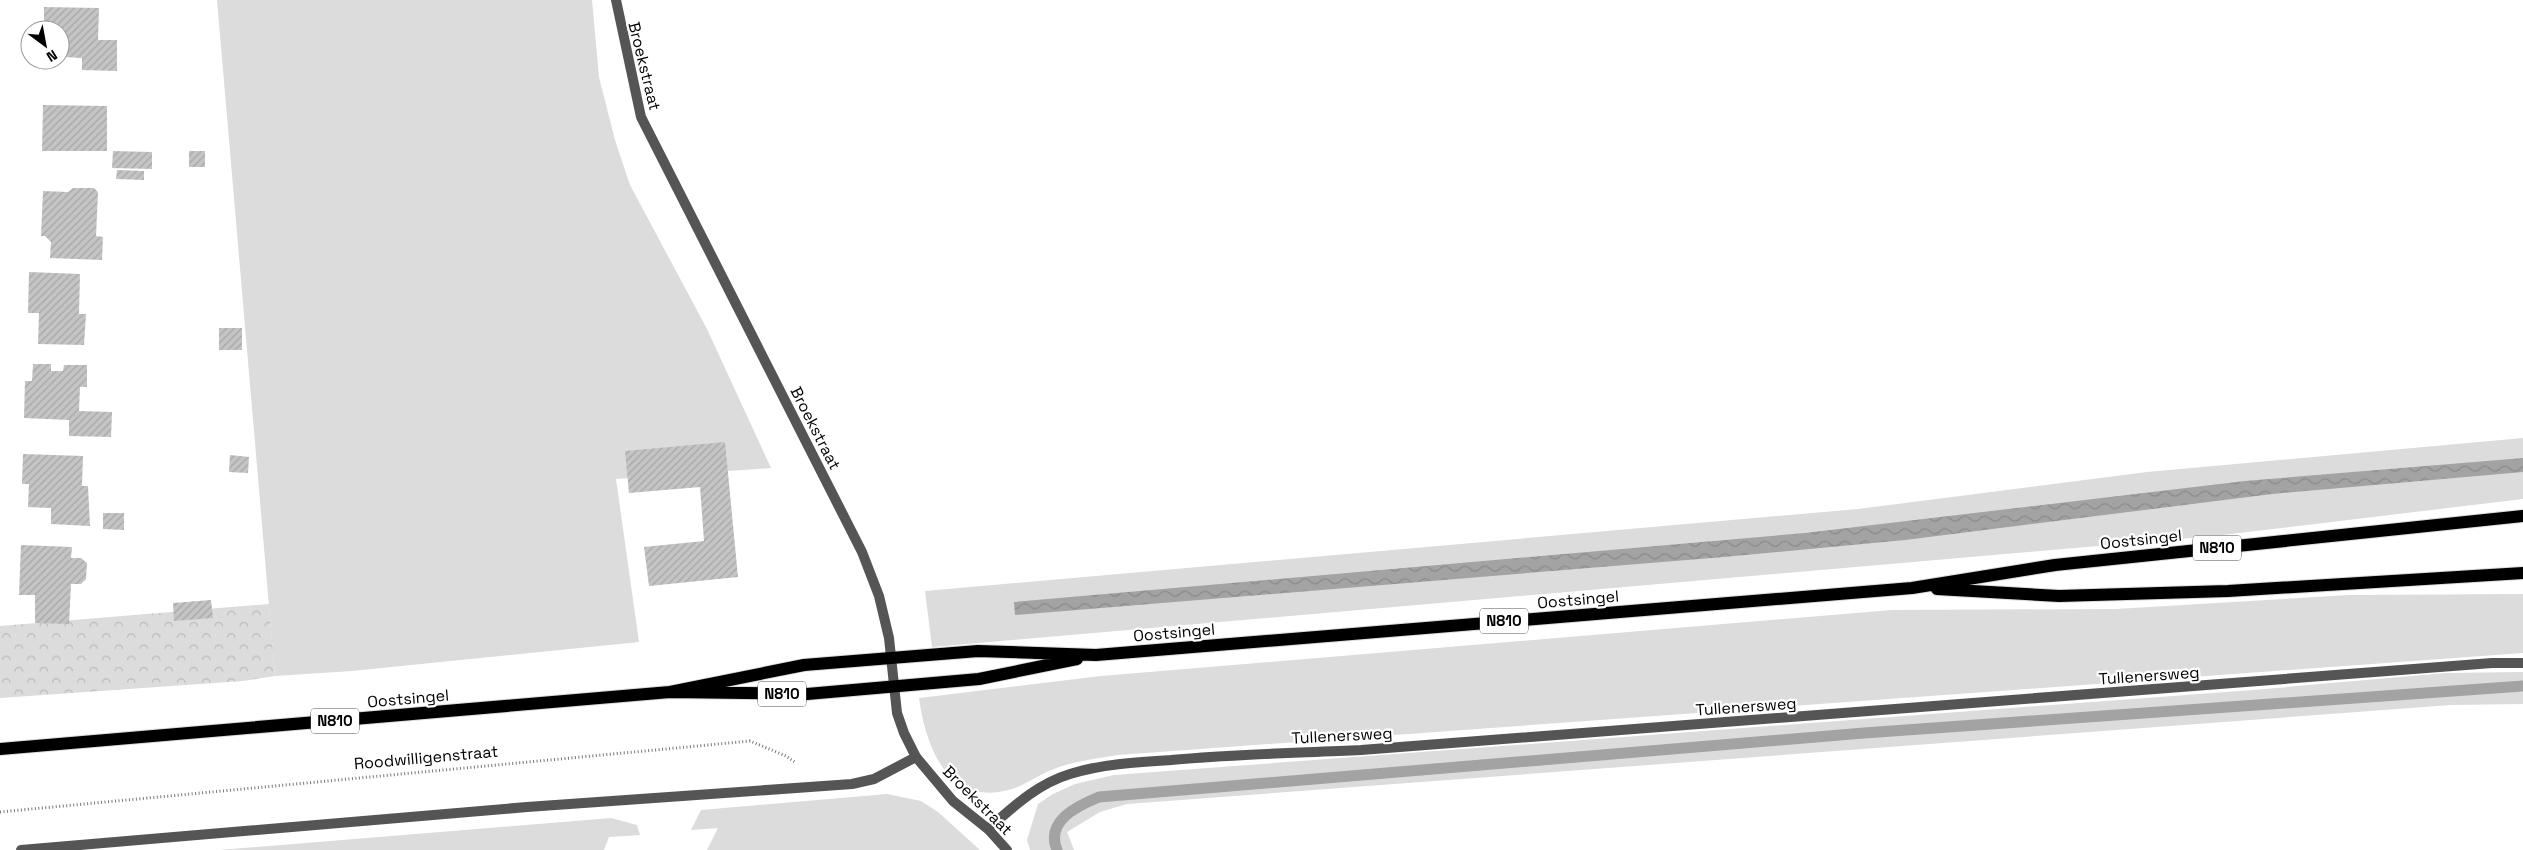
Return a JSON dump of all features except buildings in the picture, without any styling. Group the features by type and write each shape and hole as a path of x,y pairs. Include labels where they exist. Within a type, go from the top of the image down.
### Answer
{"main road":[{"name":"Oostsingel","path":"670,692 804,665 978,651 1096,655 1912,588 2055,564 2523,516"},
{"name":"Oostsingel","path":"1912,588 2059,596 2228,591 2523,573"},
{"name":"Oostsingel","path":"0,749 670,692 808,694 979,679 1096,655"}],"street":[{"name":"Broekstraat","path":"616,0 641,118 862,552 879,596 889,638 897,713 904,733 916,757 953,801 988,828 1007,850"},
{"name":"Tullenersweg","path":"988,828 1023,798 1047,784 1070,774 1136,762 1217,756 1361,750 2492,663 2523,663"},
{"path":"21,850 527,807 852,784 874,779 916,757"}],"path":[{"name":"Roodwilligenstraat","path":"0,812 750,741 786,756 800,766"}],"green space":[{"path":"217,0 592,0 599,77 615,140 630,185 707,329 771,468 616,479 639,642 352,671 275,676"},
{"path":"2523,438 2523,499 2214,536 932,647 925,591 1858,509 2147,472"},
{"path":"2523,594 2523,653 1118,755 1062,766 1012,789 990,793 972,790 957,782 944,770 928,736 919,698 1101,676 1892,610 2116,609 2349,595"},
{"path":"269,604 275,676 243,681 0,698 0,626"},
{"path":"2523,672 2523,704 2451,705 1127,804 1100,812 1067,832 1074,850 1030,850 1027,840 1038,804 1053,794 1075,784 1114,775 2253,690 2446,673"},
{"path":"887,794 921,801 938,812 980,850 707,850 718,828 691,830 701,810"},
{"path":"611,818 637,825 640,835 609,837 604,850 219,850"}],"water":[{"path":"2523,458 2523,472 2272,494 1905,540 1724,557 1015,615 1014,602 1805,533 2245,481"}],"waterway":[{"path":"1057,850 1054,840 1055,831 1059,823 1073,810 1099,797 1864,733 2523,686"}]}
